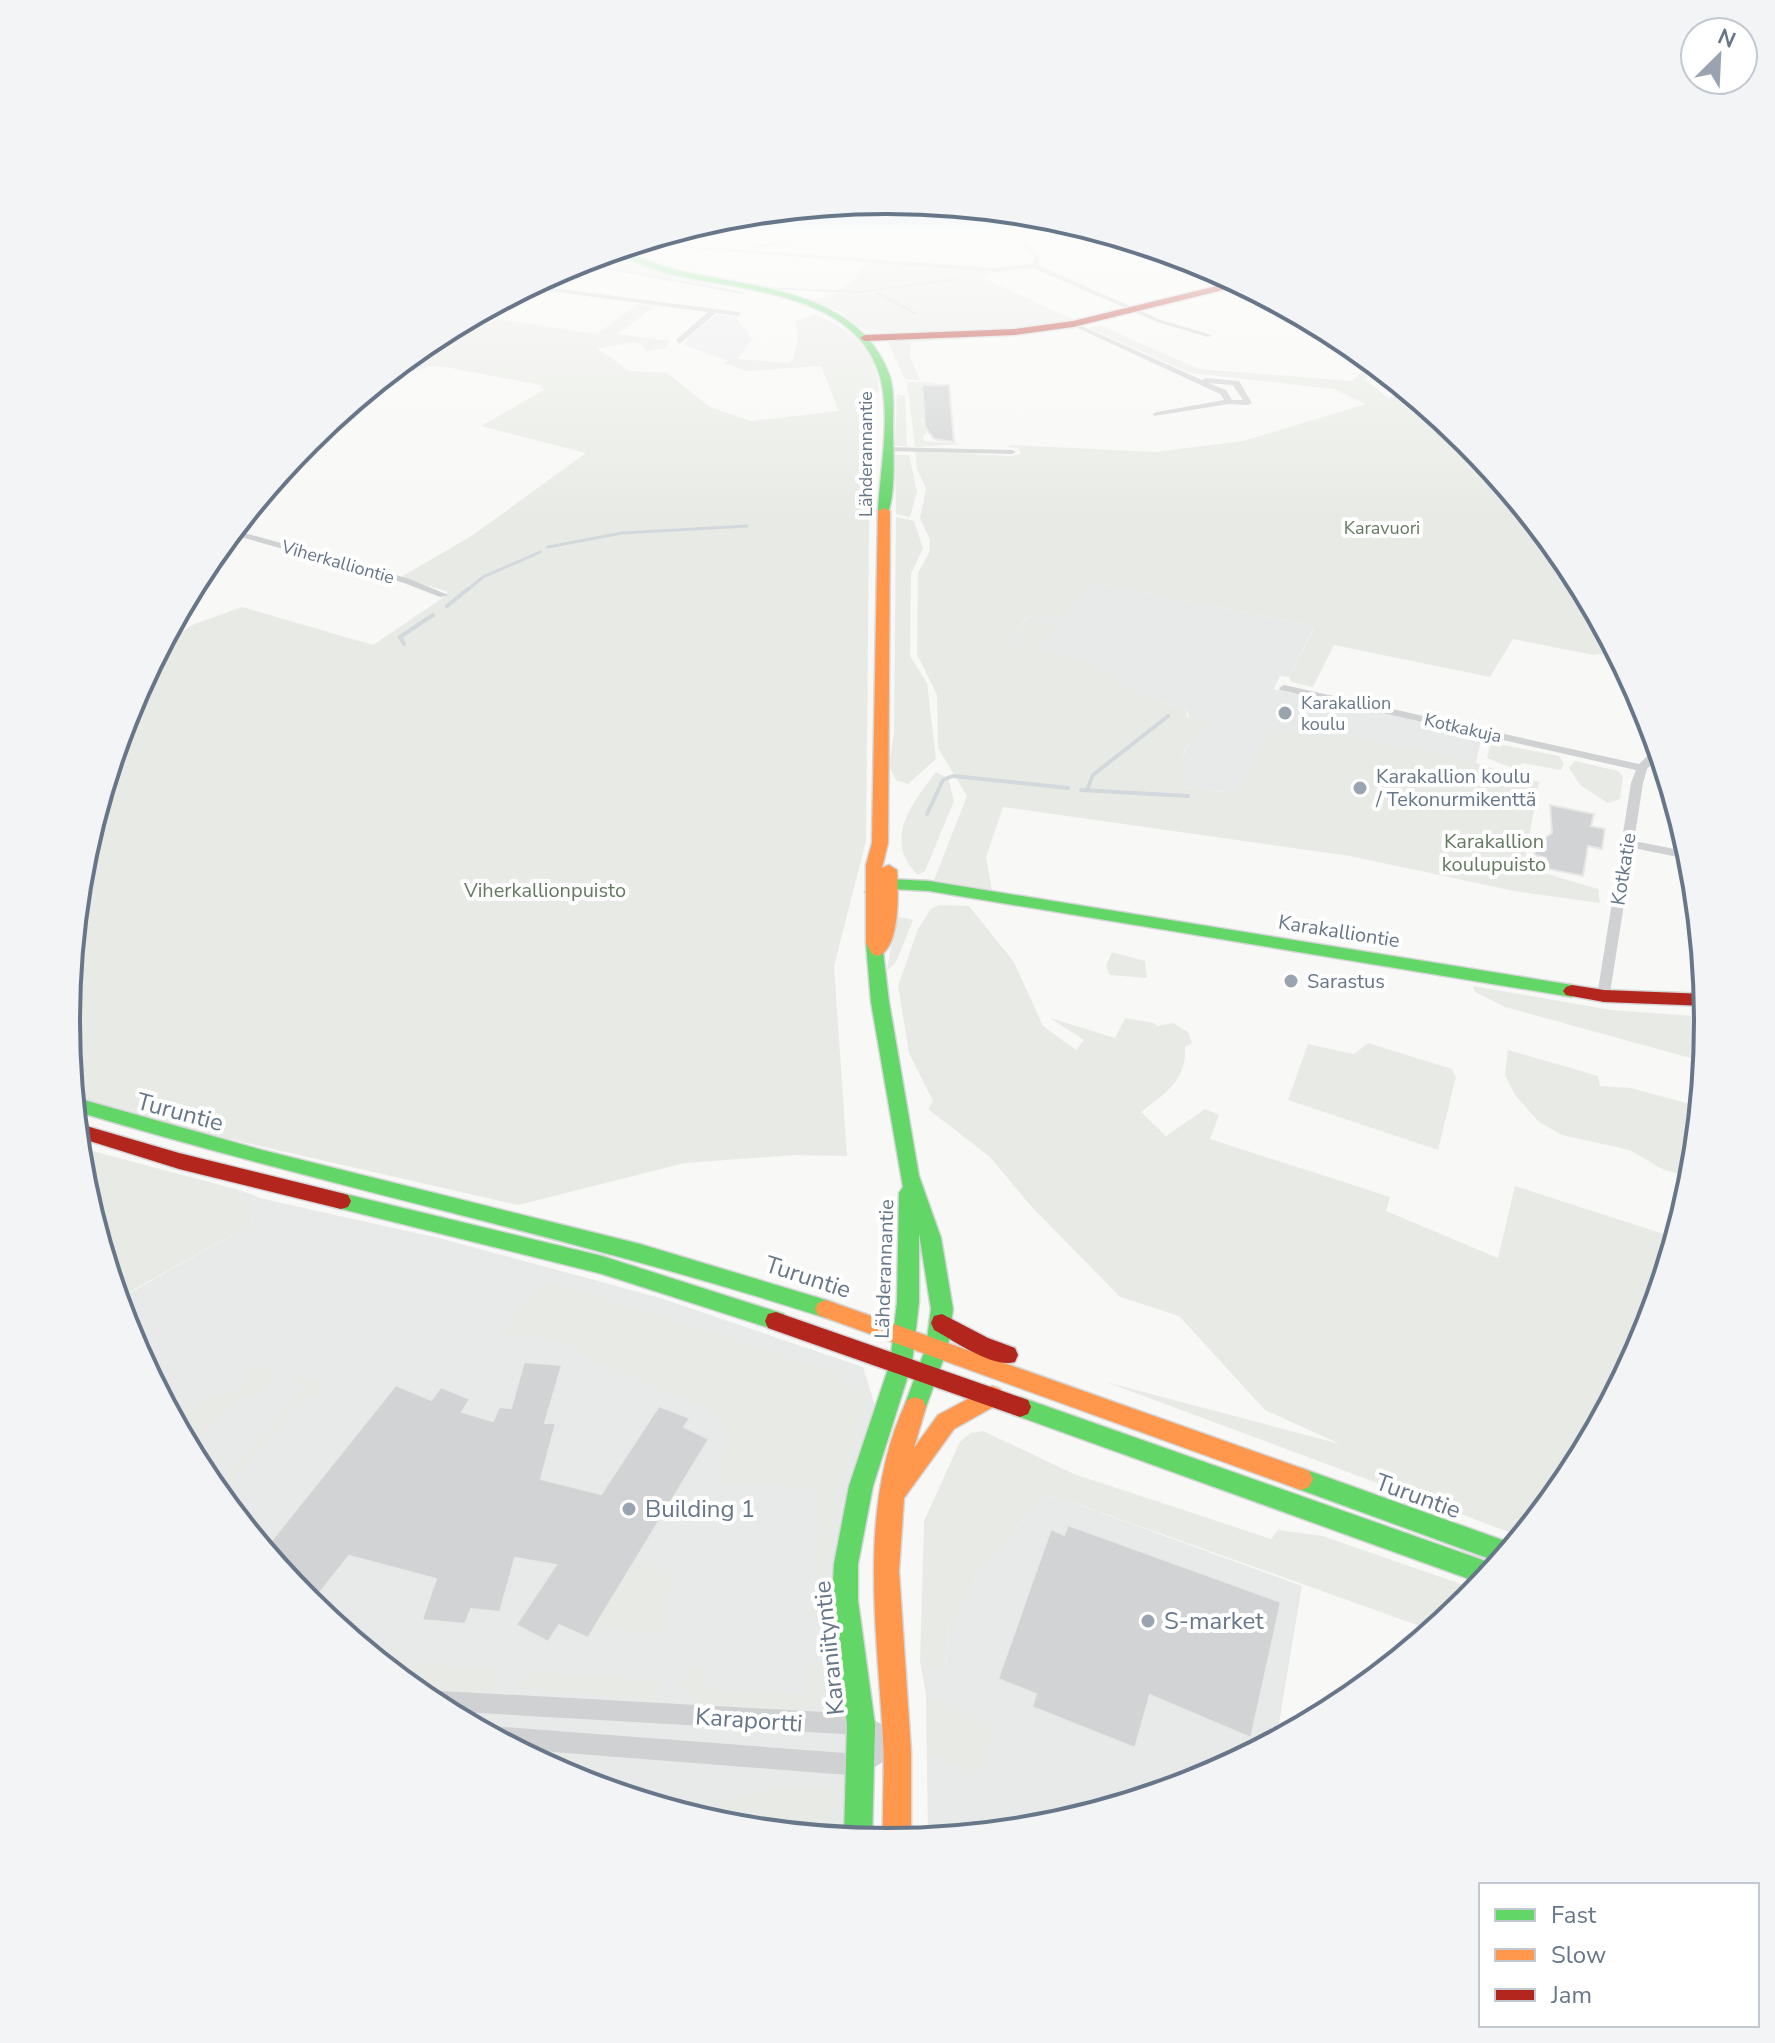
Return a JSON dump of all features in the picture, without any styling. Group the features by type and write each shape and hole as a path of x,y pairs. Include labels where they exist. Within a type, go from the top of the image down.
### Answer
{"main road":[{"name":"Lähderannantie","path":"853,328 865,338 886,380 888,449 880,843 889,862 884,891 872,920 880,1002 909,1176 931,1238 942,1323 929,1373"},
{"path":"865,338 1042,328"},
{"name":"Karakalliontie","path":"884,891 965,893 1604,996 1694,1000"},
{"name":"Turuntie","path":"85,1108 198,1143 663,1257 904,1335 1498,1550"},
{"path":"88,1133 179,1161 602,1265 724,1302 1479,1571"},
{"name":"Lähderannantie","path":"901,1363 909,1176"},
{"path":"942,1323 980,1345 1288,1459 1379,1507"},
{"name":"Karaniityntie","path":"858,1828 861,1725 845,1601 846,1564 861,1486 901,1363"},
{"path":"897,1829 897,1742 884,1603 885,1550 900,1447 929,1373"},
{"path":"895,1493 937,1427 963,1406 992,1396"}],"street":[{"path":"679,342 694,328"},
{"path":"1083,328 1223,392 1229,402"},
{"path":"1188,328 1208,335"},
{"path":"1157,414 1229,402 1248,403 1236,383 1194,379"},
{"path":"888,449 1012,452"},
{"name":"Viherkalliontie","path":"243,535 407,581 443,595"},
{"name":"Kotkakuja","path":"1284,688 1642,768"},
{"path":"1642,768 1651,758"},
{"name":"Kotkatie","path":"1604,996 1642,768"},
{"path":"1628,843 1676,853"},
{"name":"Karaportti","path":"453,1702 861,1725 897,1742"},
{"name":"Karaportti","path":"517,1739 860,1765"},
{"path":"860,1765 897,1742"}],"shaded area":[{"path":"698,328 744,328 752,339 741,354 728,361 684,345"},
{"name":"Karakallion koulu","path":"1062,576 1308,625 1313,629 1289,677 1280,676 1274,689 1482,735 1476,763 1487,768 1238,793 1181,788 1179,764 1195,732 1186,709 1145,698 1082,659 1007,642"},
{"path":"239,1190 264,1199 443,1239 657,1297 863,1367 876,1409 844,1525 850,1828 782,1822 730,1813 628,1786 578,1768 530,1746 439,1693 355,1629 317,1592 280,1554 216,1470 163,1379 128,1294 253,1223"},
{"path":"1044,1495 1066,1500 1302,1586 1278,1728 1197,1768 1096,1801 993,1822 928,1827 926,1694 920,1662 946,1668 948,1627 979,1572"}],"green space":[{"name":"Viherkallionpuisto","path":"474,328 559,328 597,334 605,328 625,328 618,334 670,341 666,348 647,351 638,342 597,348 629,371 667,373 710,407 751,421 839,411 821,366 747,371 723,363 741,354 737,359 788,363 793,360 798,338 796,328 842,328 867,352 877,377 879,392 874,394 870,437 866,841 834,966 847,1156 796,1155 685,1163 518,1205 133,1117 85,1103 80,1022 82,969 96,864 123,762 141,712 179,635 192,625 242,607 373,645 441,599 448,592 401,577 473,535 586,453 481,426 544,390 540,385 446,367 431,366 408,372 428,362 425,360"},
{"path":"871,328 993,328 891,332"},
{"path":"1090,328 1107,328 1199,369 1352,381 1363,371 1367,372 1366,380 1388,398 1397,395 1420,414 1495,489 1559,573 1606,653 1594,655 1513,639 1490,677 1334,645 1313,687 1291,682 1289,677 1313,630 1308,625 1092,582 1064,617 1027,617 1008,642 1082,659 1145,698 1186,709 1187,717 1211,723 1185,750 1181,767 1182,788 1238,793 1270,729 1295,734 1299,724 1475,763 1539,782 1524,867 1598,889 1600,903 1514,891 1350,856 1003,807 986,857 992,890 934,880 967,796 938,748 937,695 917,654 918,573 929,553 930,540 920,518 926,488 917,469 915,451 1021,454 1018,448 1007,447 1012,445 1155,452 1243,441 1366,404 1334,389 1190,373"},
{"path":"961,336 964,339 911,342 910,356 920,380 905,379 888,342"},
{"path":"907,382 938,383 922,385 924,419 921,420 927,433 923,435 924,441 962,444 915,447"},
{"path":"897,394 905,396 907,447 895,445"},
{"path":"895,455 909,455 917,491 910,517 896,514"},
{"path":"896,517 914,521 923,548 911,574 910,656 927,683 936,759 908,784 896,780 889,766 894,733"},
{"path":"1029,621 1056,627 1041,647 1013,641"},
{"path":"1494,743 1559,756 1564,764 1561,770 1522,763 1515,769 1487,758 1490,745"},
{"path":"1575,761 1618,771 1623,776 1620,799 1608,803 1580,785 1569,768"},
{"path":"936,772 948,778 954,801 925,871 918,875 907,862 902,849 904,822"},
{"path":"939,905 969,906 1014,962 1043,1026 1076,1050 1084,1040 1050,1018 1115,1038 1125,1018 1157,1026 1173,1023 1188,1032 1192,1043 1185,1047 1185,1059 1178,1077 1166,1092 1141,1112 1166,1136 1205,1109 1219,1115 1210,1139 1390,1197 1386,1211 1498,1258 1515,1186 1666,1235 1634,1331 1612,1379 1559,1470 1512,1533 1106,1382 1340,1444 1265,1410 1179,1316 1120,1297 1030,1205 990,1157 928,1109 933,1101 909,1053 898,986 918,929 931,909"},
{"path":"896,916 913,920 896,962 887,971"},
{"path":"1112,952 1145,961 1147,978 1110,975 1106,966"},
{"path":"1473,986 1611,1010 1695,1016 1694,1059 1505,1007 1475,992"},
{"path":"1368,1043 1452,1069 1456,1077 1438,1150 1288,1100 1308,1044 1354,1054"},
{"path":"1508,1050 1598,1076 1600,1086 1631,1088 1690,1104 1680,1174 1662,1169 1630,1150 1562,1135 1539,1122 1515,1095 1505,1075"},
{"path":"91,1150 239,1190 253,1223 127,1293 108,1230"},
{"path":"544,1280 839,1373 848,1386 861,1393 863,1411 840,1487 831,1534 826,1585 827,1613 818,1621 810,1618 820,1520 815,1514 818,1488 731,1483 730,1486 720,1486 726,1430 706,1408 581,1355 562,1339 500,1335"},
{"path":"266,1367 272,1372 271,1380 254,1396 241,1392 197,1440 184,1417 209,1398 250,1384 251,1369"},
{"path":"298,1376 316,1381 322,1391 319,1399 307,1393 228,1487 223,1479 305,1387 295,1379"},
{"path":"983,1431 1074,1474 1271,1539 1278,1530 1323,1536 1465,1585 1422,1627 1066,1500 1044,1495 979,1572 948,1627 946,1669 920,1662 924,1521 960,1442 970,1433"},
{"path":"638,1557 672,1574 661,1632 594,1629"},
{"path":"395,1661 493,1670 494,1683 487,1694 437,1691"},
{"path":"812,1662 830,1663 827,1685 818,1703 807,1715 695,1704 682,1682 687,1672 696,1665 703,1667 702,1689 808,1695"},
{"path":"529,1672 661,1681 656,1700 524,1688 524,1676"},
{"path":"926,1694 993,1727 977,1774 927,1752"},
{"path":"786,1787 823,1788 829,1792 829,1826 782,1822 717,1810 728,1799"},
{"path":"669,1798 696,1801 693,1804"}],"building":[{"path":"922,385 949,385 954,442 934,439 925,427"},
{"path":"1550,805 1594,814 1591,826 1605,829 1602,849 1588,846 1583,876 1544,868 1546,858 1534,855 1539,835 1546,837 1552,833"},
{"path":"524,1362 562,1365 545,1423 556,1423 541,1479 601,1494 659,1406 690,1418 684,1427 709,1439 588,1638 559,1625 548,1642 516,1625 556,1565 515,1558 500,1612 471,1609 465,1624 422,1620 436,1579 349,1556 319,1594 270,1542 396,1385 431,1400 441,1387 470,1399 462,1412 493,1421 499,1407 511,1408"},
{"name":"S-market","path":"1068,1525 1281,1602 1251,1738 1150,1695 1135,1748 1032,1707 1036,1694 998,1679 1051,1529 1064,1535"}],"waterway":[{"path":"548,547 622,533 747,526"},
{"path":"466,591 483,577 540,552"},
{"path":"447,606 468,589"},
{"path":"404,644 400,637 433,615"},
{"path":"1087,790 1093,775 1168,716"},
{"path":"953,776 1068,788"},
{"path":"927,814 943,780 950,777"},
{"path":"1081,790 1188,796"}],"traffic: fast":[{"path":"853,328 872,348 885,376 888,422 884,511"},
{"path":"873,892 890,884 929,886 1572,991"},
{"path":"874,943 880,1002 909,1176 931,1238 942,1309 937,1347 915,1407"},
{"path":"85,1107 262,1157 640,1252 826,1309"},
{"path":"858,1828 861,1725 845,1601 846,1564 861,1486 901,1363 908,1302 909,1193"},
{"path":"341,1201 602,1265 776,1321"},
{"path":"1020,1407 1479,1571"},
{"path":"1301,1479 1498,1550"}],"traffic: slow":[{"path":"874,943 874,865 880,843 884,511"},
{"path":"878,950 890,914 889,870"},
{"path":"826,1309 1301,1479"},
{"path":"898,1489 946,1422 992,1396"},
{"path":"897,1829 898,1751 886,1571 893,1491 915,1407"}],"traffic: jam":[{"path":"865,338 1042,328"},
{"path":"1572,991 1604,996 1694,1000"},
{"path":"88,1133 179,1161 341,1201"},
{"path":"776,1321 1020,1407"},
{"path":"942,1323 980,1345 1007,1355"}],"place":[{"name":"Karakallion koulu","path":"1285,713"},
{"name":"Karakallion koulu / Tekonurmikenttä","path":"1360,788"},
{"name":"Sarastus","path":"1291,981"},
{"name":"Building 1","path":"629,1509"},
{"name":"S-market","path":"1148,1621"}],"park label":[{"name":"Karavuori","path":"1382,528"},
{"name":"Karakallion koulupuisto","path":"1494,852"}]}
